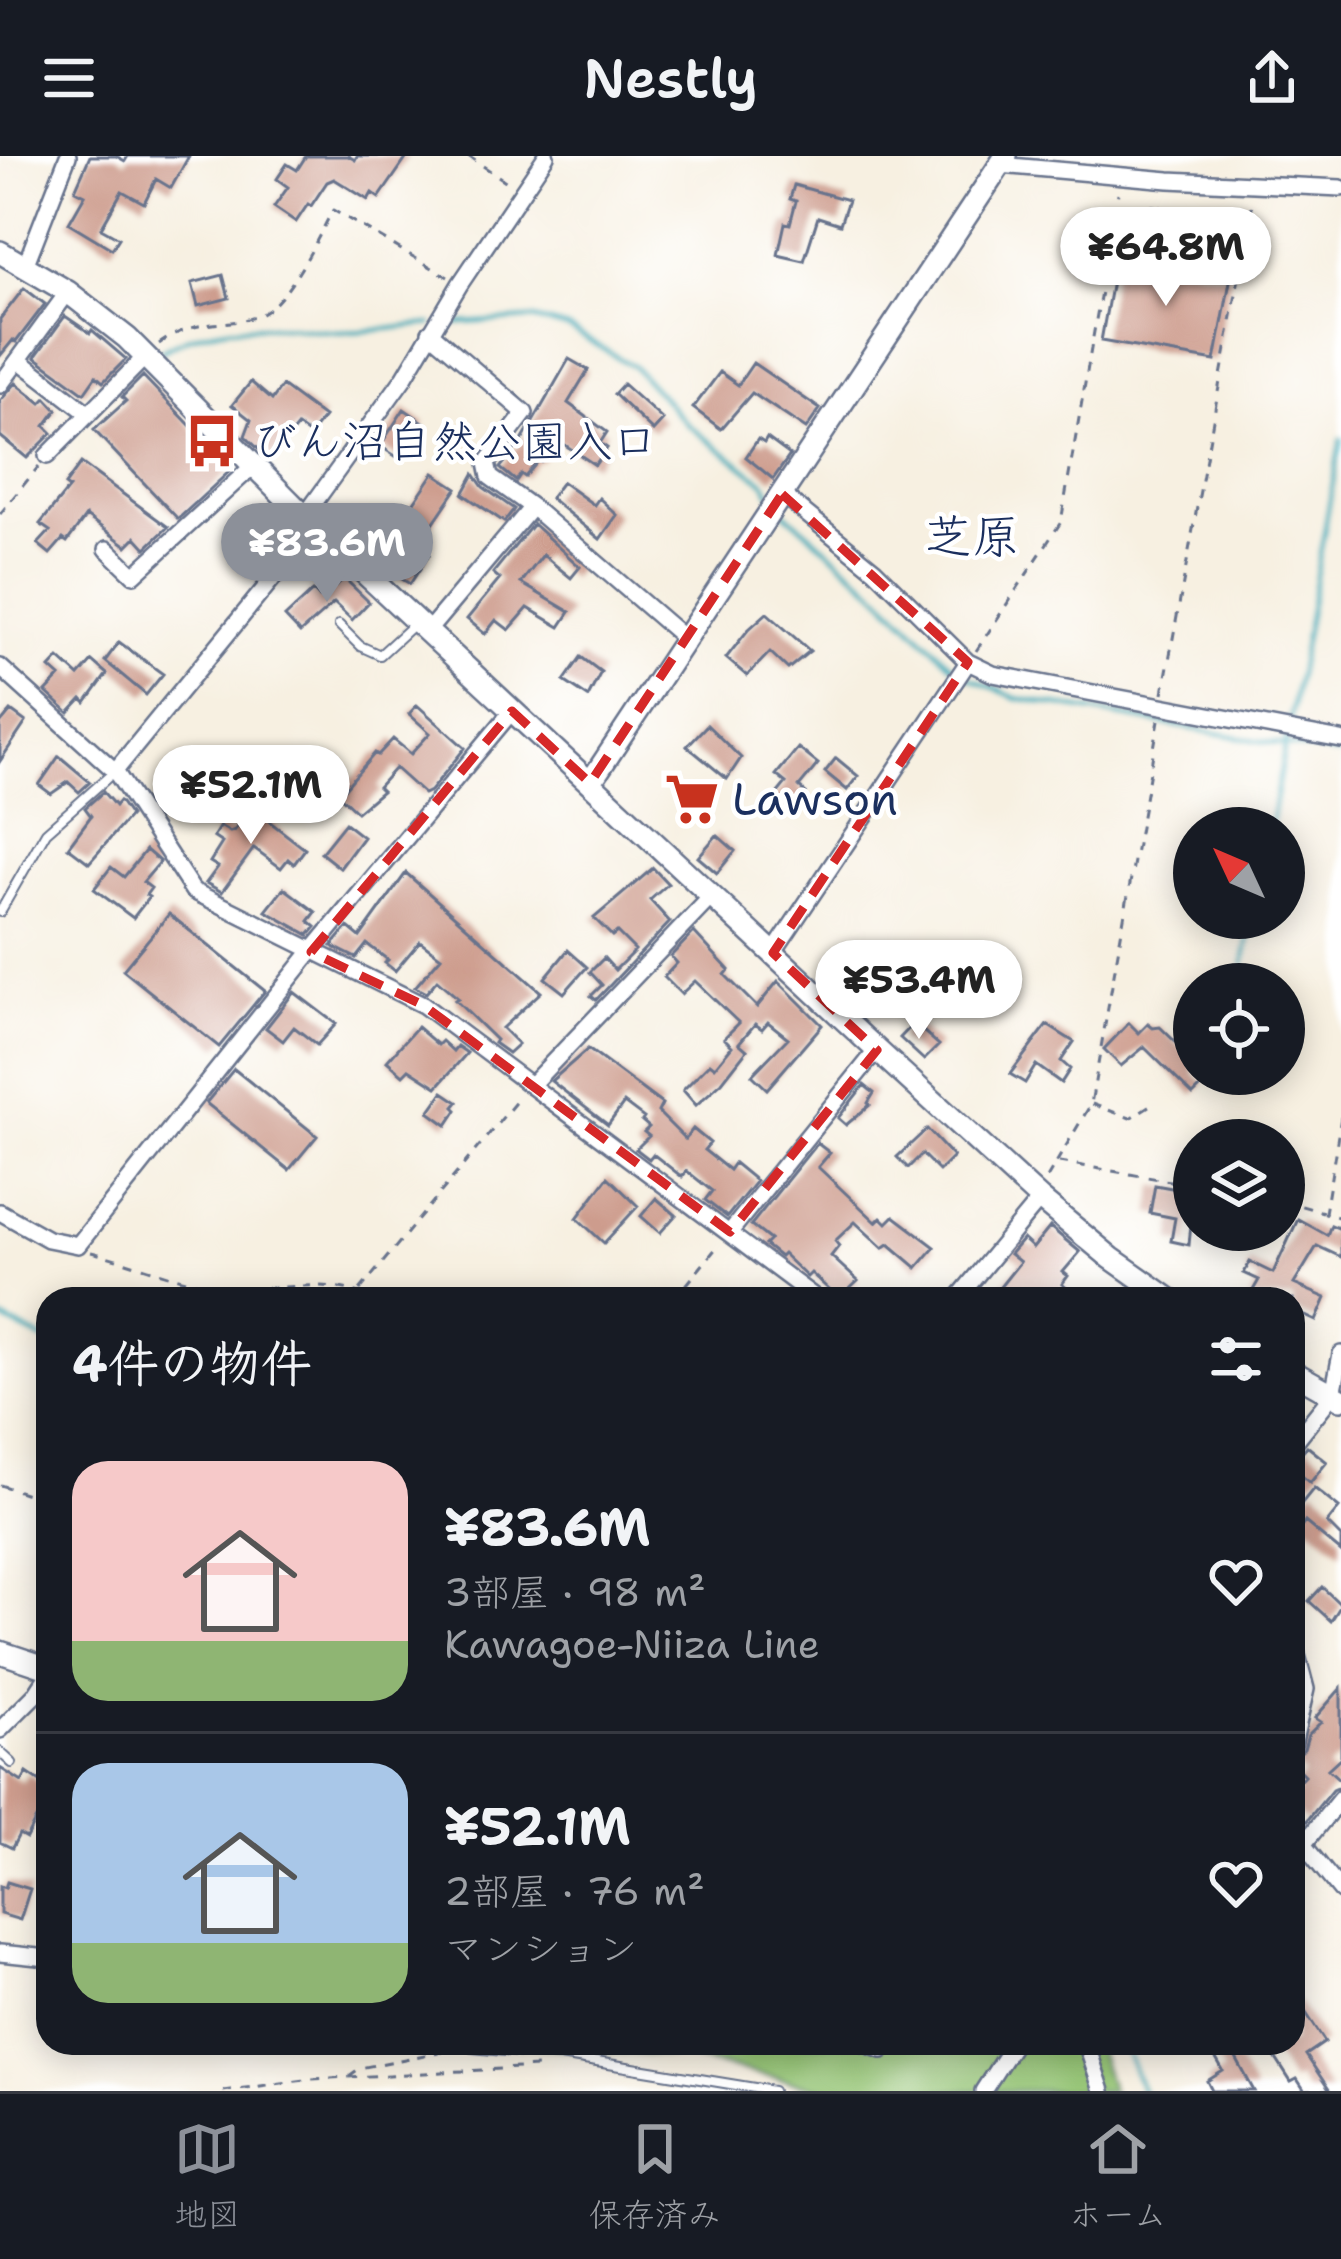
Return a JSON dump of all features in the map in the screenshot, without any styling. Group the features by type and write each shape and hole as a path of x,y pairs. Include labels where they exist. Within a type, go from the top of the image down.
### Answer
{"main road":[{"path":"590,783 1003,160"},
{"path":"0,252 101,315 310,522 772,953 1038,1197 1152,1287"},
{"path":"1305,1379 1337,1397"},
{"path":"0,1652 36,1666"}],"street":[{"path":"25,266 68,156"},
{"path":"116,771 310,522 545,156"},
{"path":"1003,160 1121,176 1341,188"},
{"path":"0,386 68,292"},
{"path":"430,332 525,413 487,463 490,477 532,507 685,638"},
{"path":"47,456 146,356"},
{"path":"20,362 89,414"},
{"path":"107,549 134,575 254,466"},
{"path":"782,494 875,570 968,662 1004,678 1341,740"},
{"path":"421,627 532,507"},
{"path":"772,953 968,662"},
{"path":"0,668 116,771 193,891 423,1005 801,1287"},
{"path":"0,1212 48,1239 78,1245 311,952 512,711"},
{"path":"531,1085 712,896"},
{"path":"730,1232 877,1049"},
{"path":"967,1287 1038,1197"},
{"path":"1305,1431 1337,1397 1341,1354"},
{"path":"0,1730 36,1693"},
{"path":"1305,1832 1341,1798"},
{"path":"1305,1847 1341,1891"},
{"path":"0,1953 36,1957"},
{"path":"983,2091 1006,2055"},
{"path":"1090,2055 1102,2091"}],"lane":[{"path":"339,625 361,646 380,655 421,627"},
{"path":"0,912 46,832 116,771"},
{"path":"0,1752 12,1762"},
{"path":"548,2055 773,2091"}],"path":[{"path":"468,156 522,192"},
{"path":"968,662 1061,522 1121,176"},
{"path":"1038,1197 1090,1104 1256,185"},
{"path":"146,356 163,340 192,327 259,316 272,306 333,210 460,284"},
{"path":"0,514 47,456"},
{"path":"362,1287 531,1085"},
{"path":"1090,1104 1130,1118 1155,1102"},
{"path":"1325,1213 1341,1117"},
{"path":"1057,1162 1173,1181"},
{"path":"1305,1207 1341,1218"},
{"path":"684,1287 730,1232"},
{"path":"78,1245 203,1285 224,1287"},
{"path":"256,1287 336,1287"},
{"path":"0,1485 36,1497"},
{"path":"344,2079 360,2068 418,2055"},
{"path":"223,2091 312,2079 550,2067"}],"highlighted area":[{"path":"782,494 968,662 773,953 877,1050 730,1232 423,1005 311,952 512,711 590,783"}],"green space":[{"path":"653,2055 1100,2055 1112,2091 832,2091 683,2057"}],"building":[{"path":"90,156 116,156 125,161 128,156 189,156 171,188 156,179 144,203 122,191 101,228 119,238 112,249 69,223 85,195 75,190"},
{"path":"306,156 355,160 357,156 408,156 379,198 372,193 368,200 334,179 296,222 274,207 288,187 277,179 287,164 297,170"},
{"path":"794,185 848,200 840,224 818,217 804,261 778,255 796,201 790,199"},
{"path":"1153,206 1195,213 1189,243 1167,240 1170,223 1151,220"},
{"path":"1123,257 1231,276 1215,361 1101,341 1114,270 1121,271"},
{"path":"223,275 229,298 198,306 192,283"},
{"path":"24,288 45,304 0,356 0,319"},
{"path":"65,316 92,330 126,359 103,382 96,376 84,393 35,357"},
{"path":"569,359 588,370 568,403 607,432 600,443 607,448 595,465 559,441 516,481 500,468 522,441"},
{"path":"753,363 820,409 806,429 752,393 721,429 693,408 720,372 738,385"},
{"path":"143,376 232,469 178,519 94,430 126,401 122,397"},
{"path":"251,382 272,400 282,386 324,417 310,435 298,426 270,460 245,436 251,420 232,405"},
{"path":"16,383 41,403 46,398 57,410 45,426 52,433 27,458 0,436 0,401"},
{"path":"623,384 663,420 653,431 614,394"},
{"path":"404,409 425,423 409,455 404,452 400,459 380,446"},
{"path":"767,438 790,455 773,479 746,457 758,439 764,443"},
{"path":"81,463 168,527 146,548 136,537 127,546 86,516 67,542 63,539 50,554 38,544 50,531 40,524 69,488 65,485"},
{"path":"434,473 457,488 417,547 429,555 410,584 373,561 370,554 385,531 391,536"},
{"path":"474,474 483,487 514,509 504,522 463,494"},
{"path":"562,482 594,505 599,498 617,515 600,539 550,498"},
{"path":"533,524 580,567 571,578 543,555 521,583 570,612 560,627 528,608 509,630 496,620 485,634 467,619 500,579 493,573"},
{"path":"344,578 369,602 352,620 334,603 300,633 285,617 313,591 319,597"},
{"path":"767,613 810,651 788,669 770,652 747,676 726,658"},
{"path":"119,642 163,674 146,695 105,661"},
{"path":"581,657 601,672 588,697 564,681"},
{"path":"59,658 79,676 92,661 107,674 86,703 82,699 69,713 46,692 60,677 50,668"},
{"path":"417,705 465,748 430,791 424,794 395,768 378,787 382,791 357,812 339,795 375,753 393,739 411,754 430,733 409,714"},
{"path":"11,711 26,722 0,761 0,724"},
{"path":"707,725 741,758 727,779 687,746"},
{"path":"798,748 818,764 799,787 806,793 789,813 772,800 786,783 776,775"},
{"path":"59,756 90,782 79,792 68,782 51,794 39,785"},
{"path":"836,758 858,776 847,790 825,772"},
{"path":"103,792 115,806 119,801 130,816 89,863 68,847 91,816 85,808"},
{"path":"253,804 305,849 294,864 288,859 281,868 254,848 222,892 206,883 218,867 210,862 222,843 213,837 220,826 235,830"},
{"path":"345,823 363,837 340,868 321,853"},
{"path":"717,835 735,851 717,873 698,857"},
{"path":"146,850 160,862 143,882 151,888 149,897 133,918 94,889 111,867 124,877"},
{"path":"653,868 668,884 650,900 670,922 596,1000 591,996 602,985 590,972 604,958 615,970 635,950 594,918"},
{"path":"406,873 541,992 502,1028 518,1044 508,1053 437,980 426,993 415,987 441,957 420,941 395,971 367,944 356,958 332,946 348,927 360,937"},
{"path":"284,888 316,912 309,921 316,927 309,935 266,911"},
{"path":"169,914 265,991 219,1047 123,970"},
{"path":"694,932 729,970 725,975 757,1007 778,981 822,1025 767,1089 752,1075 788,1038 768,1022 762,1029 755,1024 739,1043 747,1050 696,1105 683,1090 710,1063 715,1067 732,1046 724,1038 739,1023 695,981 681,994 664,977 677,963 671,956"},
{"path":"568,950 587,967 564,993 545,978"},
{"path":"877,953 899,974 864,1008 845,987"},
{"path":"294,992 336,1024 317,1045 294,1027 283,1041 266,1028"},
{"path":"914,1023 939,1045 924,1060 900,1038"},
{"path":"1129,1023 1139,1033 1148,1024 1160,1027 1173,1040 1173,1075 1144,1047 1121,1066 1104,1049"},
{"path":"1047,1025 1074,1042 1061,1061 1070,1069 1061,1083 1036,1065 1025,1083 1010,1074"},
{"path":"417,1027 438,1045 442,1041 453,1051 457,1046 467,1053 437,1087 409,1069 403,1075 387,1061"},
{"path":"588,1049 662,1104 658,1112 685,1139 693,1129 710,1143 704,1150 729,1170 734,1163 756,1181 727,1217 705,1200 712,1191 687,1171 682,1177 653,1154 649,1159 636,1149 649,1136 644,1132 649,1127 644,1118 624,1103 608,1125 551,1081"},
{"path":"234,1069 317,1136 289,1170 206,1103"},
{"path":"864,1085 874,1093 870,1105 846,1125 838,1118"},
{"path":"443,1092 458,1102 447,1125 429,1112"},
{"path":"927,1129 953,1157 939,1171 922,1154 908,1168 897,1157"},
{"path":"817,1143 830,1153 818,1167 876,1222 881,1217 887,1223 894,1216 935,1247 917,1268 889,1244 883,1248 855,1222 835,1241 839,1246 831,1256 858,1281 852,1287 826,1287 765,1245 770,1240 751,1225"},
{"path":"608,1177 638,1206 604,1243 577,1218"},
{"path":"1155,1185 1173,1188 1173,1218 1150,1213"},
{"path":"656,1198 676,1215 660,1233 641,1216"},
{"path":"1305,1223 1327,1235 1331,1225 1341,1229 1341,1257 1317,1246 1294,1284 1301,1287 1255,1287 1259,1280 1244,1273 1250,1262 1273,1273 1283,1251 1305,1251"},
{"path":"1050,1227 1080,1252 1063,1272 1068,1276 1062,1284 1065,1287 1000,1287 1020,1262 1010,1254 1023,1239 1033,1248"},
{"path":"1305,1289 1326,1298 1316,1321 1305,1316"},
{"path":"1305,1448 1327,1462 1310,1483 1305,1479"},
{"path":"1314,1488 1339,1508 1327,1523 1341,1537 1341,1552 1305,1522 1305,1499"},
{"path":"1322,1587 1341,1605 1331,1621 1309,1601"},
{"path":"1341,1688 1341,1757 1328,1769 1341,1786 1332,1790 1306,1822 1305,1746 1321,1722 1315,1718"},
{"path":"0,1768 22,1782 27,1773 36,1779 36,1819 26,1838 19,1834 12,1848 0,1842"},
{"path":"7,1882 30,1889 20,1920 0,1914 0,1886 5,1888"},
{"path":"1305,2011 1325,2042 1306,2055 1330,2091 1305,2091 1297,2079 1291,2082 1274,2055 1305,2055"},
{"path":"1214,2055 1237,2055 1254,2091 1212,2091 1207,2081 1223,2071"}],"waterway":[{"path":"443,324 533,319 568,328 634,367 688,425 764,482 771,493"},
{"path":"161,351 221,329 353,332 431,324"},
{"path":"1274,807 1341,439"},
{"path":"780,508 957,670"},
{"path":"967,676 1016,698 1341,755"},
{"path":"1244,963 1249,939"},
{"path":"0,1318 36,1336"},
{"path":"1128,2055 1142,2091"}],"place":[{"name":"びん沼自然公園入口","path":"212,441"},
{"name":"Lawson","path":"692,799"}],"district":[{"name":"芝原","path":"972,536"}]}
